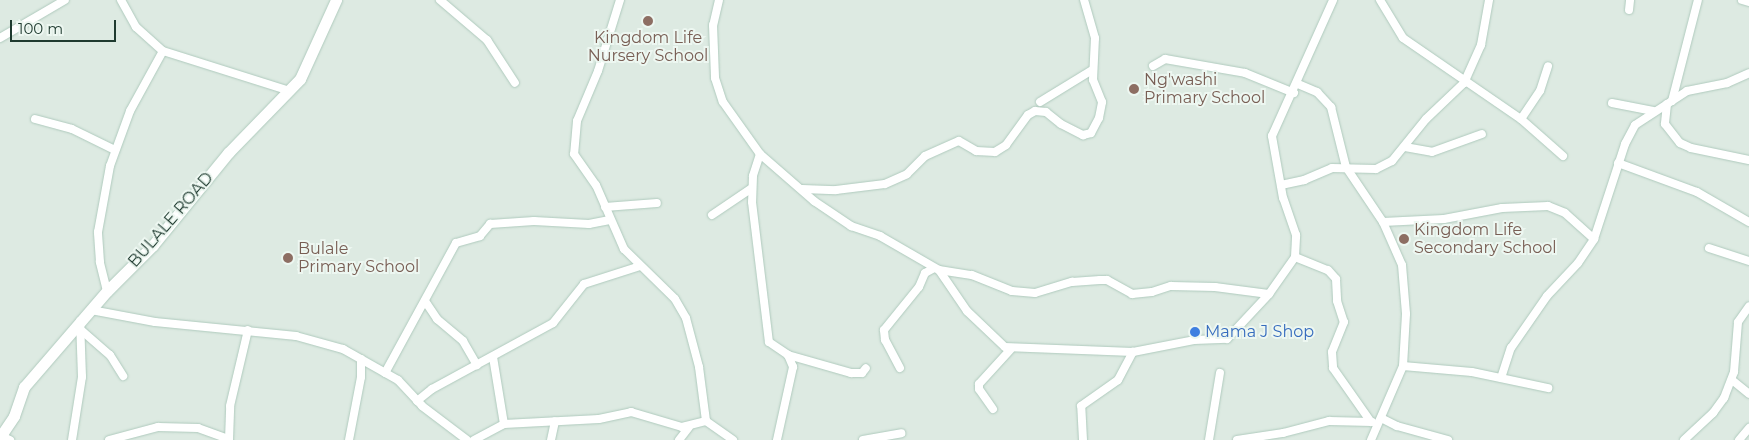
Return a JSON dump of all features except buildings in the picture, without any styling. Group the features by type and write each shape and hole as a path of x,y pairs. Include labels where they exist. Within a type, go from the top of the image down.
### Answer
{"street":[{"path":"0,38 65,0"},
{"path":"121,0 136,27 163,51 290,91"},
{"name":"BULALE ROAD","path":"4,438 24,387 80,326 107,291 152,245 228,153 290,91 307,65 336,0"},
{"path":"440,0 488,40 515,83"},
{"path":"620,0 598,71 577,121 573,146 576,160 596,185 623,247 675,299 686,318 699,367 706,421 733,440"},
{"path":"719,0 713,25 715,78 720,96 760,154 821,207 851,226 880,236 925,264 937,269 972,275 1012,290 1035,293 1072,282 1107,280 1132,294 1152,292 1171,286 1215,287 1268,294"},
{"path":"802,189 836,190 885,184 907,174 925,156 959,141 976,151 995,152 1006,145 1028,115 1035,112 1046,112 1061,124 1088,135 1094,130 1102,110 1092,70 1095,38 1084,0"},
{"path":"937,269 971,316 1000,343 1011,349 1133,352 1194,340 1227,339 1268,294 1295,257 1296,234 1281,185 1272,136 1294,93 1334,0"},
{"path":"1380,0 1403,38 1464,83 1521,119 1562,156"},
{"path":"1281,185 1304,180 1323,170 1346,167 1376,169 1392,161 1426,119 1464,83 1480,45 1489,0"},
{"path":"1629,10 1630,0"},
{"path":"1698,0 1669,102 1665,124 1680,143 1691,148 1749,160"},
{"path":"1742,0 1749,2"},
{"path":"107,291 100,262 98,232 115,150 130,110 163,51"},
{"path":"1152,66 1165,59 1245,73 1294,93"},
{"path":"1521,119 1540,91 1548,66"},
{"path":"1040,102 1092,70"},
{"path":"1501,378 1511,348 1547,296 1578,263 1594,240 1618,164 1635,125 1653,111 1687,91 1727,83 1749,73"},
{"path":"1298,84 1317,92 1331,107 1346,167 1396,245 1403,270 1406,314 1403,366 1376,421 1371,440"},
{"path":"1612,103 1653,111"},
{"path":"35,119 72,129 115,150"},
{"path":"1405,147 1424,153 1432,152 1482,134"},
{"path":"760,154 752,188 769,342 788,355 851,373 862,372 866,368"},
{"path":"1618,164 1682,186 1749,222"},
{"path":"712,215 752,188"},
{"path":"605,207 657,203"},
{"path":"1383,222 1444,219 1502,208 1548,206 1565,213 1594,240"},
{"path":"385,372 425,302 454,245 480,236 490,224 534,221 589,224 610,220"},
{"path":"1710,248 1749,261"},
{"path":"1295,257 1328,270 1336,279 1337,300 1344,322 1332,352 1333,368 1376,421"},
{"path":"900,368 882,334 925,273 925,264"},
{"path":"417,401 432,388 493,357 553,323 584,284 640,266"},
{"path":"925,273 937,269"},
{"path":"425,302 437,319 462,341 478,365"},
{"path":"1684,440 1719,406 1732,380 1738,322 1749,306"},
{"path":"91,310 155,322 248,330 325,343 385,372 409,390 417,401 467,440"},
{"path":"80,326 110,355 123,376"},
{"path":"72,440 82,377 80,326"},
{"path":"109,440 146,428 165,427 198,428 229,439 230,406 248,330"},
{"path":"993,409 979,389 979,384 1011,349"},
{"path":"1083,440 1081,406 1118,380 1133,352"},
{"path":"777,440 793,367 788,355"},
{"path":"493,357 504,424"},
{"path":"349,440 361,377 361,359"},
{"path":"1403,366 1472,372 1548,388"},
{"path":"1208,440 1220,373"},
{"path":"1732,380 1749,394"},
{"path":"474,440 504,424 609,418 631,412 689,427"},
{"path":"551,440 555,421"},
{"path":"679,440 689,427 706,421"},
{"path":"1236,440 1283,433 1329,421 1376,421 1448,440"},
{"path":"1739,440 1749,428"},
{"path":"863,440 901,433"}],"place":[{"name":"Kingdom Life Nursery School","path":"648,21"},
{"name":"Ng'washi Primary School","path":"1134,89"},
{"name":"Kingdom Life Secondary School","path":"1404,239"},
{"name":"Bulale Primary School","path":"288,258"},
{"name":"Mama J Shop","path":"1195,332"}]}
